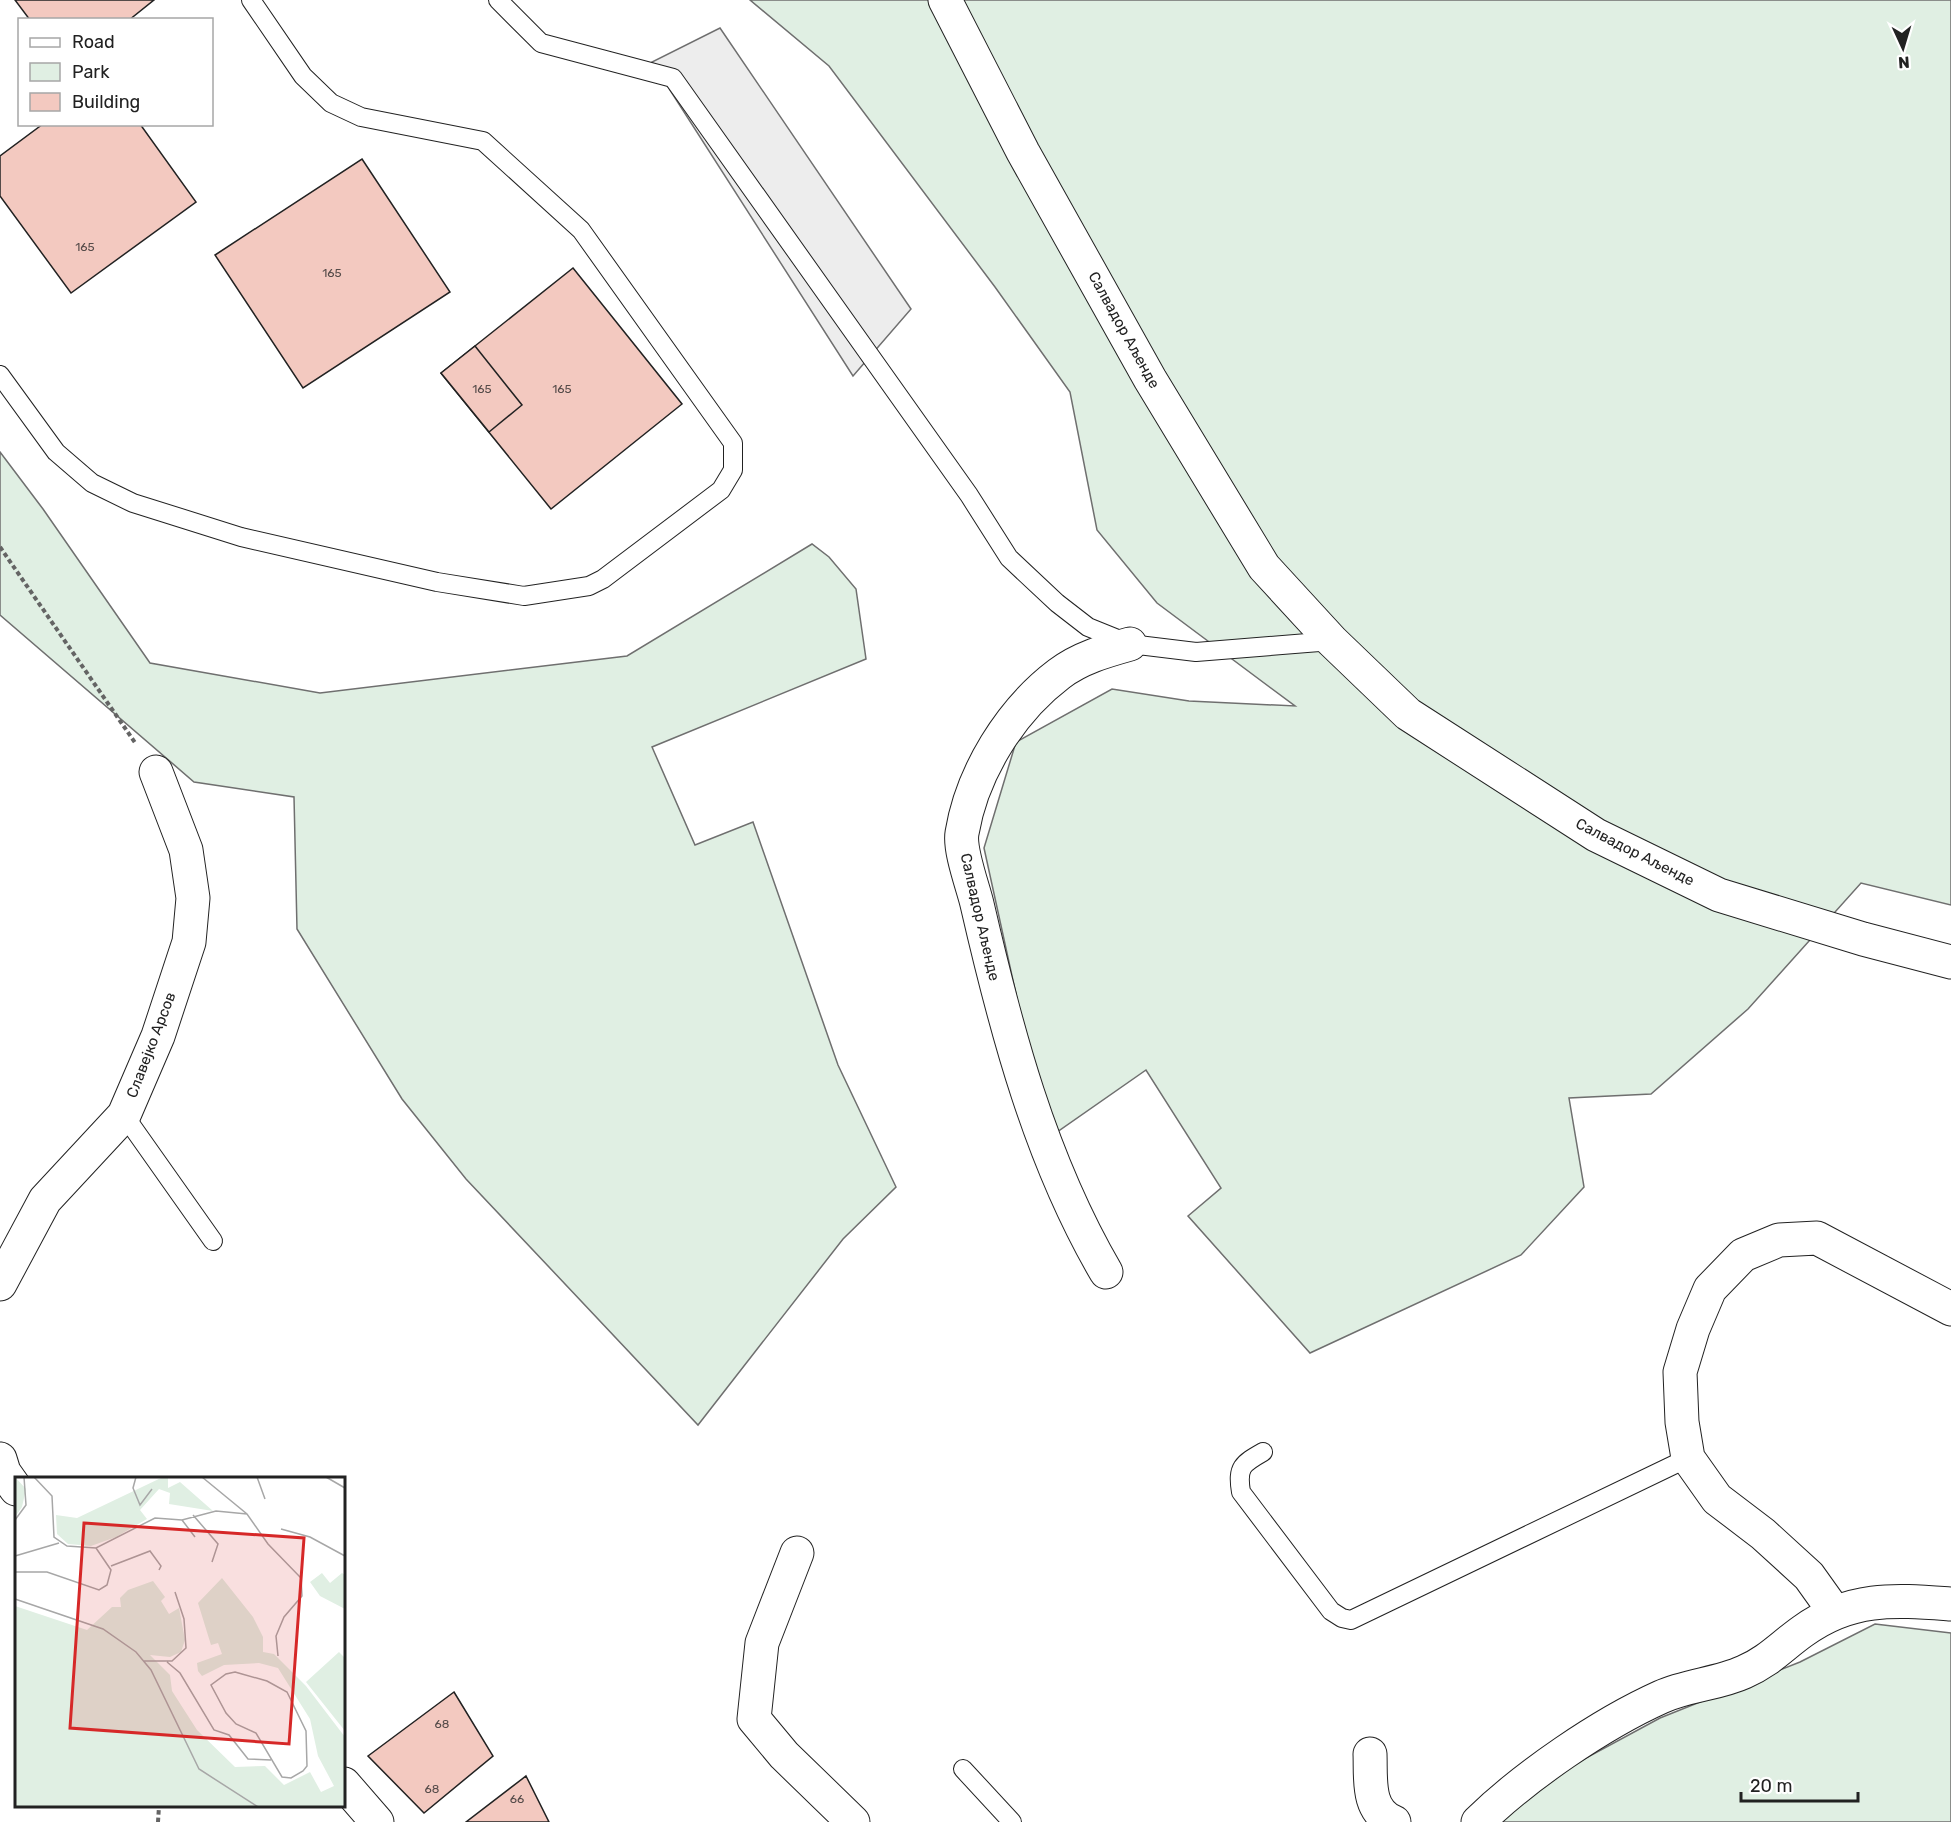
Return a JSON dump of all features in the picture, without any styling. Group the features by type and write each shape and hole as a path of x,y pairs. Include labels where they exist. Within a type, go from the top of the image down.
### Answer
{"street":[{"name":"Салвадор Аљенде","path":"945,0 1029,163 1150,379 1264,567 1332,641 1408,714 1596,835 1719,895 1863,939 1951,962"},
{"name":"Салвадор Аљенде","path":"1106,1272 1086,1238 1047,1149 1009,1039 961,836 975,782 1010,722 1059,674 1092,656 1130,644"},
{"name":"Славејко Арсов","path":"0,1284 45,1200 124,1116 158,1036 189,942 193,898 186,850 156,772"},
{"path":"1834,1611 1809,1576 1717,1499 1688,1458 1682,1422 1680,1372 1710,1289 1743,1255 1779,1240 1817,1238 1951,1309"},
{"path":"0,1459 4,1472 15,1488"},
{"path":"797,1553 762,1643 754,1719 784,1755 853,1822"},
{"path":"1478,1822 1497,1803 1606,1724 1664,1695 1729,1679 1764,1664 1802,1631 1834,1611 1872,1601 1951,1604"},
{"path":"1370,1754 1372,1798 1378,1810 1394,1822"},
{"path":"345,1785 377,1822"}],"lane":[{"path":"0,375 56,452 92,483 132,503 241,537 437,582 524,596 589,586 603,579 721,490 733,470 733,443 581,230 483,141 361,117 331,103 303,76 251,0"},
{"path":"498,0 541,43 673,78 969,495 1009,558 1057,603 1088,627 1130,644"},
{"name":"Салвадор Аљенде","path":"1130,644 1196,651 1332,641"},
{"path":"124,1116 213,1241"},
{"path":"1263,1452 1245,1462 1238,1475 1241,1492 1331,1611 1342,1618 1351,1620 1688,1458"},
{"path":"963,1769 1011,1822"}],"path":[{"path":"0,547 156,772"},
{"path":"158,1822 159,1807"}],"green space":[{"path":"750,0 1951,0 1951,905 1861,883 1748,1009 1651,1094 1569,1098 1584,1187 1521,1255 1310,1353 1188,1216 1221,1188 1146,1070 1057,1132 1028,1049 984,848 1016,742 1112,689 1189,701 1295,706 1157,603 1097,530 1070,392 995,287 829,66"},
{"path":"0,452 43,509 150,663 320,693 627,656 812,544 829,557 856,589 866,659 652,747 695,845 753,822 838,1065 896,1187 843,1239 698,1425 466,1179 402,1099 297,929 294,797 194,782 0,615"},
{"path":"1875,1624 1951,1633 1951,1822 1485,1822 1512,1798 1660,1718 1800,1662"}],"shaded area":[{"path":"720,28 911,309 853,376 652,62"}],"building":[{"path":"15,0 154,0 132,18 28,18"},
{"path":"40,126 141,126 196,202 71,293 0,196 0,156"},
{"path":"362,159 450,292 303,388 215,255"},
{"path":"573,268 682,404 551,509 441,373"},
{"path":"475,346 522,405 489,432 441,373"},
{"path":"454,1692 493,1756 424,1813 368,1756"},
{"path":"526,1776 549,1822 466,1822"}]}
